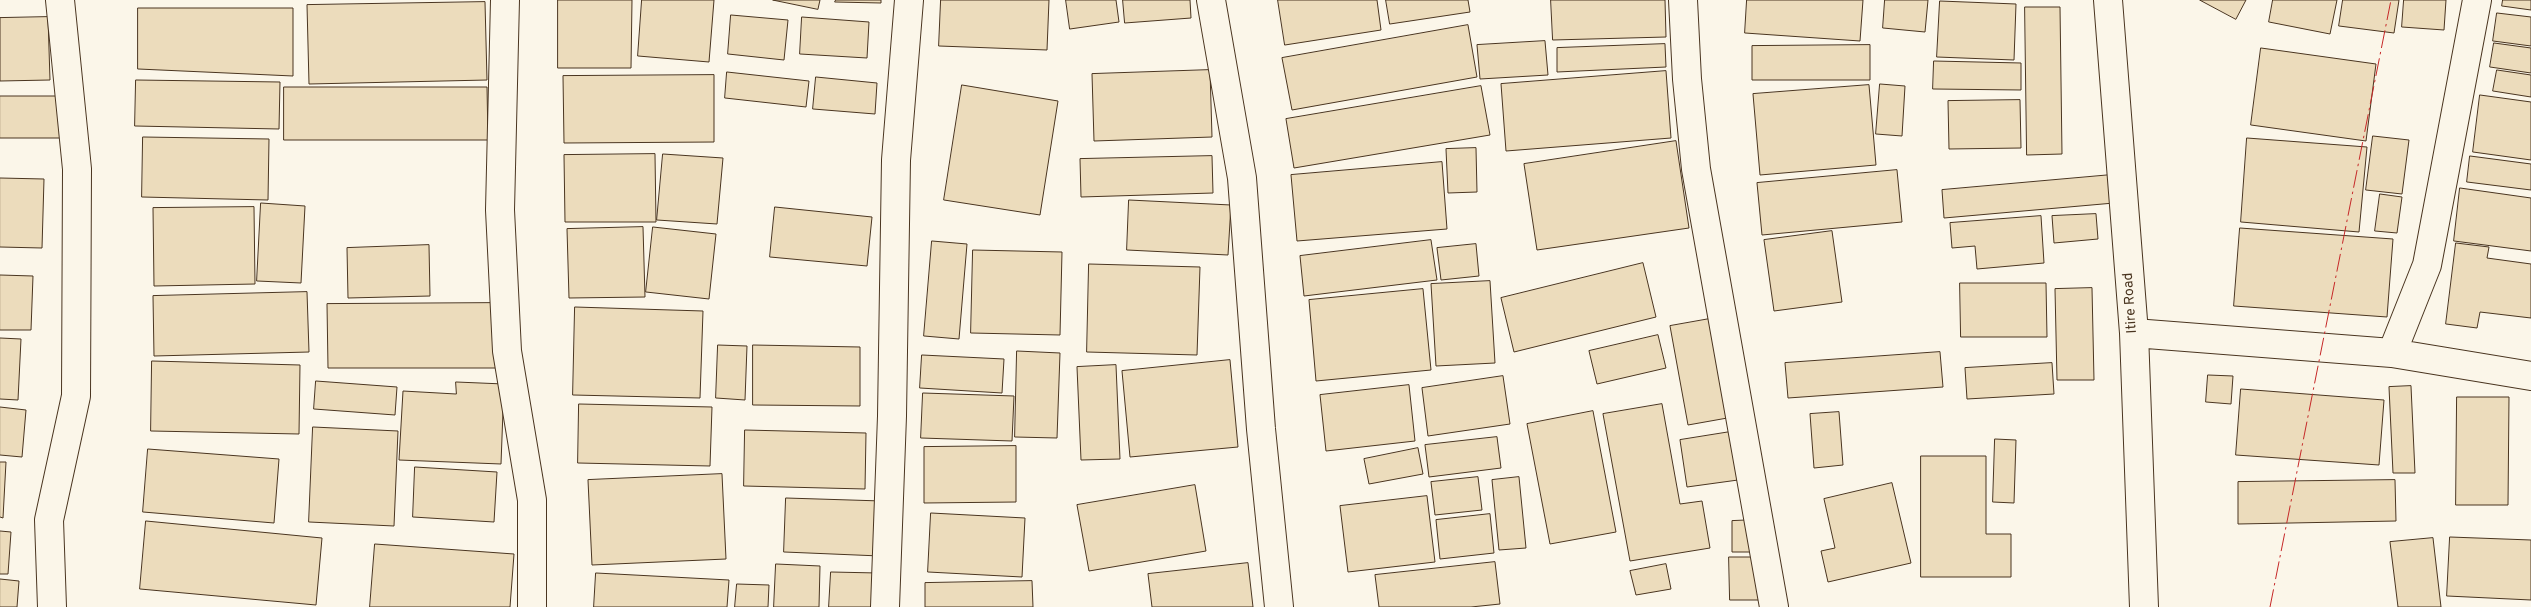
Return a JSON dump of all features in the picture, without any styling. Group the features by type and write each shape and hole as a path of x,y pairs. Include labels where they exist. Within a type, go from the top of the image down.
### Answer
{"street":[{"path":"53,606 49,520 76,396 77,169 60,0"},
{"path":"505,0 500,210 507,351 532,500 532,607"},
{"path":"885,607 896,160 909,0"},
{"path":"1212,0 1242,178 1261,429 1279,607"},
{"path":"1683,0 1687,78 1696,169 1774,607"},
{"name":"Itire Road","path":"2108,0 2134,333 2144,607"},
{"path":"2392,353 2427,265 2477,0"},
{"path":"2134,333 2392,353 2531,376"}],"building":[{"path":"558,0 632,0 631,68 558,68"},
{"path":"642,0 714,0 709,62 638,56"},
{"path":"773,0 820,0 818,9"},
{"path":"836,0 881,0 881,3 835,2"},
{"path":"941,0 1049,0 1047,50 939,46"},
{"path":"1066,0 1116,0 1119,22 1070,29"},
{"path":"1123,0 1190,0 1191,18 1125,23"},
{"path":"1278,0 1377,0 1381,30 1285,45"},
{"path":"1386,0 1468,0 1470,12 1390,24"},
{"path":"1551,0 1665,0 1666,37 1553,40"},
{"path":"1747,0 1863,0 1860,41 1745,33"},
{"path":"1885,0 1928,0 1925,32 1883,28"},
{"path":"2200,0 2246,0 2236,19"},
{"path":"2273,0 2337,0 2330,34 2269,22"},
{"path":"2343,0 2399,0 2394,33 2339,26"},
{"path":"2404,0 2446,0 2444,30 2402,27"},
{"path":"2503,0 2531,0 2531,10 2502,6"},
{"path":"1940,1 2016,4 2014,60 1937,57"},
{"path":"485,2 487,80 309,84 307,5"},
{"path":"2025,7 2060,7 2062,154 2027,155"},
{"path":"138,8 293,8 293,76 138,69"},
{"path":"2497,13 2531,17 2531,46 2493,41"},
{"path":"731,15 788,20 784,60 728,54"},
{"path":"48,17 50,80 0,81 0,18"},
{"path":"802,17 869,22 867,58 800,54"},
{"path":"1468,25 1477,77 1292,110 1282,58"},
{"path":"1545,41 1548,75 1480,79 1477,45"},
{"path":"2494,43 2531,48 2531,73 2490,67"},
{"path":"1665,44 1666,67 1557,72 1557,48"},
{"path":"1870,45 1870,80 1752,80 1752,46"},
{"path":"2261,48 2376,64 2366,141 2251,125"},
{"path":"1934,61 2021,63 2021,90 1933,89"},
{"path":"1210,70 1212,137 1094,141 1092,74"},
{"path":"2497,70 2531,75 2531,97 2493,91"},
{"path":"1666,71 1671,138 1506,151 1501,84"},
{"path":"727,72 809,81 806,107 725,98"},
{"path":"714,75 714,142 564,143 563,76"},
{"path":"816,77 877,83 875,114 813,109"},
{"path":"136,80 280,82 279,129 135,126"},
{"path":"1880,84 1905,86 1902,136 1876,134"},
{"path":"962,85 1058,101 1040,215 944,200"},
{"path":"1869,85 1876,165 1760,175 1753,94"},
{"path":"1481,86 1490,135 1294,168 1286,119"},
{"path":"284,87 487,87 488,140 284,140"},
{"path":"2480,95 2531,102 2531,160 2473,152"},
{"path":"0,96 66,96 66,138 0,138"},
{"path":"2020,100 2021,148 1949,149 1948,101"},
{"path":"2373,136 2409,140 2402,194 2366,190"},
{"path":"143,137 269,139 268,200 142,197"},
{"path":"2247,138 2367,147 2359,232 2241,222"},
{"path":"1676,141 1689,228 1537,250 1524,164"},
{"path":"1476,148 1477,192 1448,193 1446,149"},
{"path":"655,154 656,222 565,222 564,155"},
{"path":"663,154 723,158 717,224 657,220"},
{"path":"1212,156 1213,193 1081,197 1080,159"},
{"path":"2470,156 2531,164 2531,190 2467,182"},
{"path":"1442,162 1447,229 1297,241 1291,175"},
{"path":"1897,170 1902,222 1762,235 1757,183"},
{"path":"2111,175 2114,203 1944,218 1942,190"},
{"path":"0,178 44,179 42,248 0,247"},
{"path":"2460,188 2531,198 2531,251 2454,241"},
{"path":"2380,194 2402,197 2397,233 2375,231"},
{"path":"1129,200 1231,205 1228,255 1127,250"},
{"path":"261,203 305,206 301,283 257,281"},
{"path":"254,207 255,284 154,286 153,208"},
{"path":"775,207 872,217 867,266 770,257"},
{"path":"2096,214 2098,239 2054,243 2052,216"},
{"path":"2041,216 2044,263 1977,269 1975,246 1952,248 1950,223"},
{"path":"643,227 645,297 569,298 567,229"},
{"path":"653,227 716,234 709,299 646,292"},
{"path":"2240,228 2393,239 2387,317 2234,306"},
{"path":"1832,231 1842,302 1774,311 1764,240"},
{"path":"1431,240 1437,280 1304,296 1300,256"},
{"path":"932,241 967,244 959,339 924,336"},
{"path":"2456,243 2489,247 2487,258 2531,264 2531,318 2480,312 2477,328 2446,324"},
{"path":"1476,244 1479,276 1441,280 1437,248"},
{"path":"429,245 430,296 348,298 347,248"},
{"path":"973,250 1062,252 1060,335 971,333"},
{"path":"1643,263 1656,317 1514,352 1501,298"},
{"path":"1089,264 1200,267 1197,355 1087,352"},
{"path":"0,275 33,276 31,330 0,330"},
{"path":"1490,281 1495,363 1436,366 1431,284"},
{"path":"1960,283 2046,283 2047,337 1961,337"},
{"path":"2092,288 2094,380 2057,380 2055,289"},
{"path":"1423,289 1431,370 1316,381 1309,300"},
{"path":"307,292 309,352 154,356 153,296"},
{"path":"497,303 497,368 328,368 327,304"},
{"path":"575,307 703,311 700,398 573,395"},
{"path":"1715,318 1733,417 1688,425 1670,326"},
{"path":"1658,335 1666,368 1597,384 1589,351"},
{"path":"0,338 21,339 18,400 0,399"},
{"path":"718,345 747,346 745,400 716,398"},
{"path":"753,345 860,347 860,406 753,405"},
{"path":"1017,351 1060,353 1057,438 1015,437"},
{"path":"1940,352 1943,387 1788,398 1785,363"},
{"path":"922,355 1004,359 1002,393 920,388"},
{"path":"1230,360 1238,447 1130,457 1122,371"},
{"path":"152,361 300,365 299,434 151,431"},
{"path":"2052,363 2054,394 1967,399 1965,368"},
{"path":"1116,365 1120,459 1081,460 1077,367"},
{"path":"2208,375 2233,376 2231,404 2206,402"},
{"path":"1503,376 1510,424 1428,436 1422,388"},
{"path":"316,381 397,387 395,415 314,409"},
{"path":"456,382 504,384 501,464 399,460 403,391 456,394"},
{"path":"1409,385 1415,441 1326,451 1320,395"},
{"path":"2411,386 2415,473 2393,473 2389,387"},
{"path":"2241,389 2384,400 2379,465 2236,455"},
{"path":"923,393 1014,396 1012,441 921,438"},
{"path":"2457,397 2509,397 2508,505 2456,505"},
{"path":"579,404 712,407 710,466 578,463"},
{"path":"1662,404 1680,504 1702,501 1710,548 1630,561 1603,414"},
{"path":"0,407 26,410 22,457 0,455"},
{"path":"1593,411 1616,532 1550,544 1527,424"},
{"path":"1839,412 1843,465 1814,468 1810,414"},
{"path":"313,427 398,431 394,526 309,522"},
{"path":"745,430 866,433 865,489 744,486"},
{"path":"1730,432 1738,480 1687,487 1680,440"},
{"path":"1497,437 1501,468 1429,477 1425,445"},
{"path":"1995,439 2016,440 2014,503 1993,502"},
{"path":"1016,446 1016,502 924,503 924,447"},
{"path":"1418,448 1423,474 1369,484 1364,459"},
{"path":"148,449 279,459 274,523 143,512"},
{"path":"1921,456 1986,456 1986,534 2011,534 2011,577 1921,577"},
{"path":"0,462 6,462 3,518 0,517"},
{"path":"415,467 497,472 494,522 413,517"},
{"path":"722,474 726,559 592,565 588,480"},
{"path":"1478,477 1482,510 1435,515 1431,482"},
{"path":"1519,477 1526,548 1499,550 1492,480"},
{"path":"2395,480 2396,521 2238,524 2238,482"},
{"path":"1892,483 1911,563 1828,582 1821,551 1835,548 1824,499"},
{"path":"1195,485 1206,551 1089,571 1077,505"},
{"path":"1427,496 1435,562 1348,572 1340,506"},
{"path":"786,498 882,501 880,556 784,552"},
{"path":"931,513 1025,518 1022,577 928,572"},
{"path":"1490,514 1494,553 1440,559 1436,520"},
{"path":"1756,520 1757,552 1732,552 1732,521"},
{"path":"146,521 322,538 316,605 140,589"},
{"path":"0,531 11,532 8,574 0,574"},
{"path":"2450,537 2531,540 2531,600 2447,596"},
{"path":"2433,538 2441,607 2398,607 2390,542"},
{"path":"375,544 514,554 510,607 370,607"},
{"path":"1729,557 1760,557 1761,600 1730,600"},
{"path":"1495,562 1500,604 1471,607 1379,607 1375,575"},
{"path":"1248,563 1253,607 1152,607 1148,574"},
{"path":"776,564 820,566 819,607 774,607"},
{"path":"1666,564 1671,589 1636,595 1630,571"},
{"path":"831,572 878,573 877,607 829,607"},
{"path":"596,573 729,580 727,607 594,607"},
{"path":"0,579 19,581 17,607 0,607"},
{"path":"1032,581 1033,607 925,607 925,583"},
{"path":"737,584 769,585 768,607 735,607"}],"power":[{"path":"2270,607 2391,0"}]}
